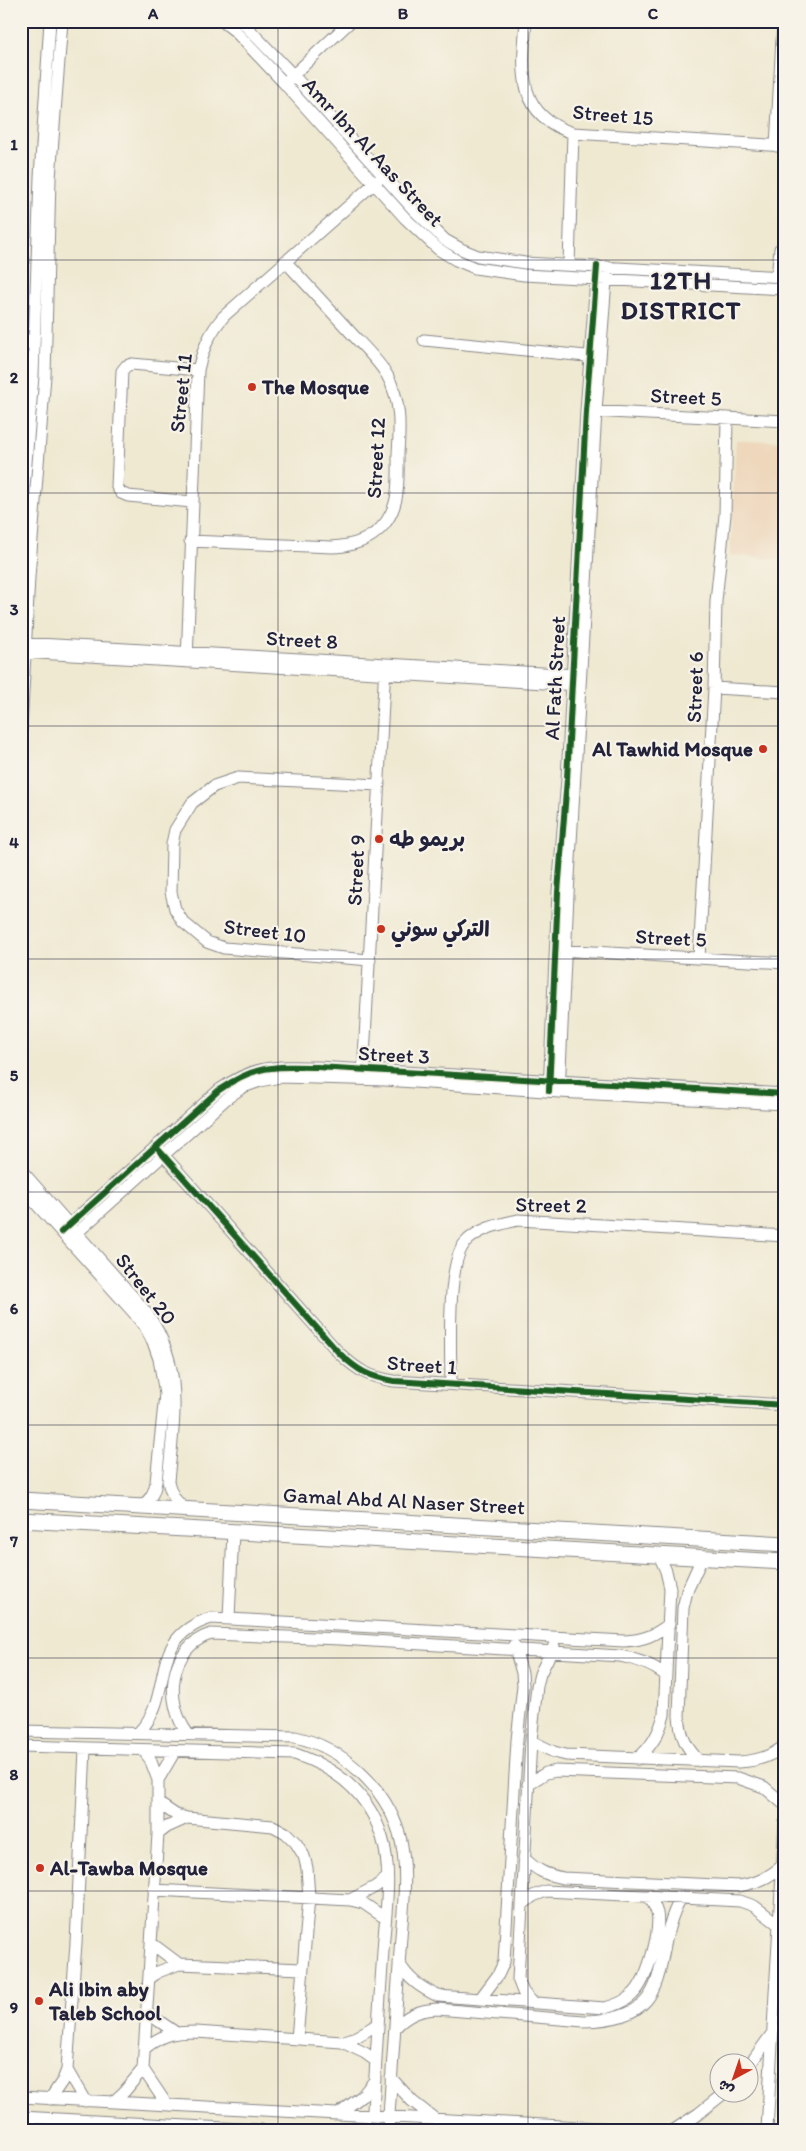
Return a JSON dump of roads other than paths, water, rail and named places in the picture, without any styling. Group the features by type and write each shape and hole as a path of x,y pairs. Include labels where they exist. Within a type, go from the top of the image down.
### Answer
{"main road":[{"name":"Gamal Abd Al Naser Street","path":"21,1500 785,1544"},
{"name":"Gamal Abd Al Naser Street","path":"21,1520 785,1562"},
{"path":"380,1540 386,1531 382,1520"},
{"path":"419,1523 413,1531 420,1542"}],"street":[{"path":"21,525 34,348 40,168 50,21"},
{"path":"21,730 24,648 45,376 50,178 62,21"},
{"name":"Amr Ibn Al Aas Street","path":"222,21 235,32 378,179 445,240 461,249 478,256 497,260 569,265 602,273 785,289"},
{"name":"Amr Ibn Al Aas Street","path":"241,21 293,75 422,235 438,249 456,260 475,268 495,272 781,277"},
{"path":"284,83 351,21"},
{"name":"Street 15","path":"526,21 523,78 527,93 534,107 545,119 558,128 573,133 780,146"},
{"path":"780,146 783,21"},
{"path":"569,265 573,133"},
{"name":"Street 11","path":"187,657 198,370 204,348 216,326 378,179"},
{"path":"781,277 778,253 780,249 785,247"},
{"name":"Street 12","path":"190,541 332,547 349,546 365,541 379,531 389,517 396,499 400,420 396,397 387,375 286,262"},
{"name":"Al Fath Street","path":"555,1086 591,411 602,273"},
{"path":"21,321 23,337 34,348"},
{"path":"424,340 595,357"},
{"path":"192,502 128,496 121,493 117,488 122,372 126,366 132,364 198,370"},
{"name":"Street 5","path":"591,411 785,421"},
{"name":"Street 6","path":"699,958 714,688 716,601 725,515 727,418"},
{"name":"Street 8","path":"24,648 576,680"},
{"name":"Street 9","path":"364,1074 385,668"},
{"path":"714,688 785,692"},
{"name":"Street 10","path":"370,960 233,949 207,942 184,922 175,909 171,892 172,844 178,824 192,803 208,790 225,781 250,778 379,785"},
{"name":"Street 5","path":"561,950 785,963"},
{"name":"Street 3","path":"69,1233 160,1151 226,1099 243,1087 280,1077 364,1074 555,1086 785,1104"},
{"name":"Street 3","path":"555,1086 785,1094"},
{"name":"Street 1","path":"160,1151 336,1350 356,1368 374,1377 394,1381 785,1405"},
{"name":"Street 20","path":"21,1170 145,1327 159,1359 165,1394 156,1482 154,1493 148,1502 140,1507"},
{"name":"Street 20","path":"21,1186 153,1321 167,1349 175,1394 168,1481 174,1498 189,1511"},
{"name":"Street 2","path":"451,1384 454,1279 457,1257 465,1243 476,1234 518,1220 785,1236"},
{"path":"229,1618 233,1532"},
{"path":"637,1759 650,1747 660,1732 664,1715 670,1588 666,1571 659,1555"},
{"path":"699,1761 688,1749 681,1733 679,1716 682,1617 687,1591 702,1558"},
{"path":"138,1734 146,1726 157,1704 163,1666 170,1649 180,1635 194,1623 211,1618 624,1641 641,1640 656,1634 676,1611 682,1617"},
{"path":"188,1734 175,1712 172,1698 178,1664 189,1646 199,1637 211,1634 551,1652 636,1659 652,1665 666,1675"},
{"path":"480,1999 498,1975 504,1962 517,1740 524,1685 516,1650 510,1634"},
{"path":"533,2004 524,1992 518,1979 530,1741 540,1674 558,1637"},
{"path":"524,1685 530,1679 537,1686"},
{"path":"161,1680 166,1686 174,1684"},
{"path":"664,1715 671,1720 679,1716"},
{"path":"21,1731 294,1737 326,1746 366,1778 380,1795 391,1813 399,1833 404,1856 388,2130"},
{"path":"530,1741 566,1756 739,1762 753,1762 767,1757 785,1745"},
{"path":"21,1746 295,1754 315,1761 333,1771 350,1784 364,1800 375,1818 386,1851 385,1918 372,2130"},
{"path":"50,2099 63,2080 67,2070 76,1943 85,1748"},
{"path":"113,2102 143,2070 145,2048 158,1834 158,1780 153,1764 143,1750"},
{"path":"158,1780 176,1751"},
{"path":"566,1756 560,1761 562,1770 566,1772"},
{"path":"738,1778 745,1771 744,1766 739,1762"},
{"path":"528,1784 546,1773 566,1772 738,1778 764,1787 785,1805"},
{"path":"158,1803 176,1815 187,1818 273,1826 286,1833 296,1843 304,1856 307,1868 309,1897 297,2039"},
{"path":"158,1834 187,1818"},
{"path":"767,2130 785,1822"},
{"path":"524,1858 535,1869 548,1876 563,1878 739,1886 755,1883 770,1877 782,1866"},
{"path":"350,1900 376,1887 387,1878"},
{"path":"561,1890 557,1888 556,1884 558,1880 563,1878"},
{"path":"739,1886 744,1888 746,1893 740,1901"},
{"path":"154,1890 350,1900 369,1906 385,1918"},
{"path":"522,1905 540,1893 561,1890 740,1901 760,1910 778,1924"},
{"path":"399,1963 405,1973 415,1983 438,1996 605,2008 620,2004 633,1995 642,1983 648,1968 657,1914 648,1896"},
{"path":"395,2028 402,2019 413,2013 437,2008 584,2021 608,2020 626,2015 642,2004 654,1990 661,1972 672,1917 681,1898"},
{"path":"655,1935 657,1932 665,1932 667,1938"},
{"path":"151,1943 179,1964"},
{"path":"504,1962 506,1967 510,1969 518,1965"},
{"path":"149,1979 158,1972 179,1964 302,1969"},
{"path":"437,2008 433,2006 432,2002 434,1997 438,1996"},
{"path":"147,2013 175,2032"},
{"path":"342,2042 356,2037 378,2024"},
{"path":"145,2048 154,2041 175,2032 342,2042 354,2046 376,2061"},
{"path":"757,2054 772,2034"},
{"path":"67,2070 85,2101"},
{"path":"143,2070 167,2105"},
{"path":"392,2078 412,2101 437,2120"},
{"path":"340,2113 362,2096 375,2080"},
{"path":"21,2097 636,2130"},
{"path":"674,2130 710,2104"},
{"path":"21,2117 261,2130"}],"place":[{"name":"The Mosque","path":"252,387"},
{"name":"Al Tawhid Mosque","path":"763,749"},
{"name":"بريمو طه","path":"379,839"},
{"name":"التركي سوني","path":"381,929"},
{"name":"Al-Tawba Mosque","path":"40,1868"},
{"name":"Ali Ibin aby Taleb School","path":"39,2001"}],"district":[{"name":"12TH DISTRICT","path":"681,295"}]}
